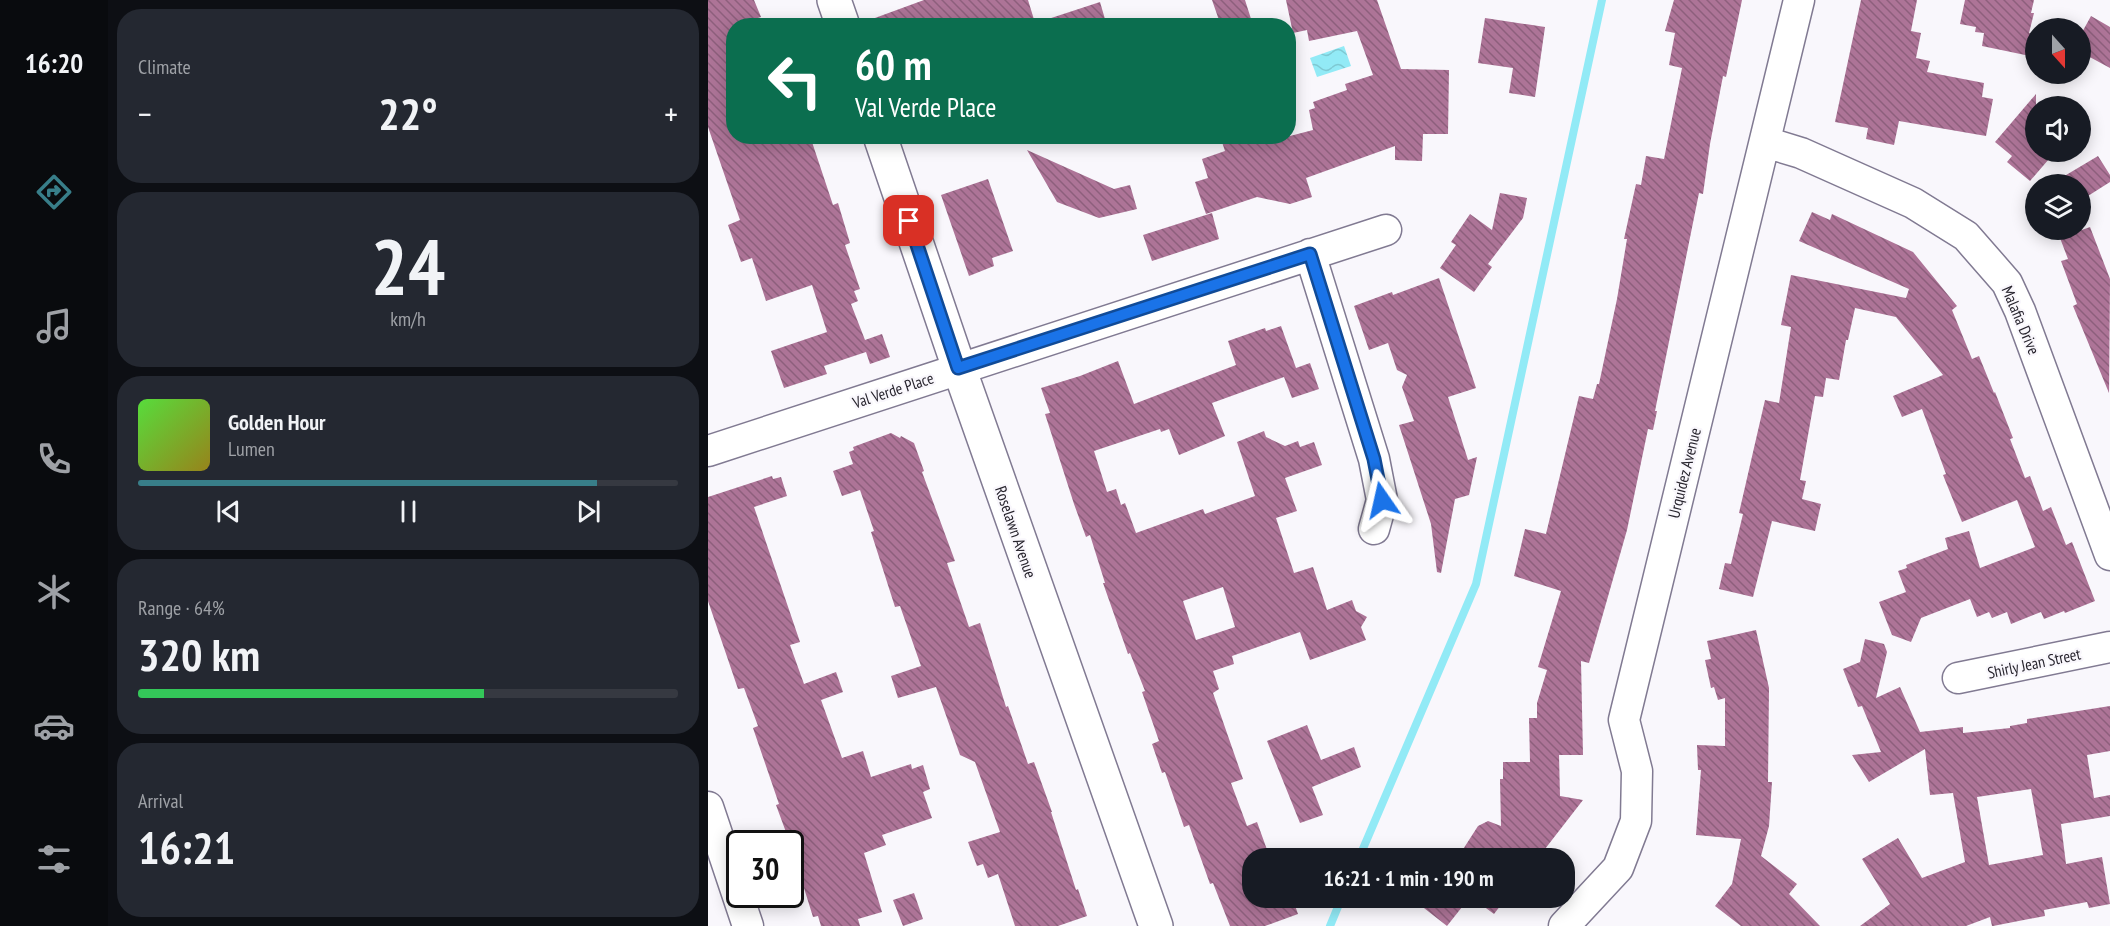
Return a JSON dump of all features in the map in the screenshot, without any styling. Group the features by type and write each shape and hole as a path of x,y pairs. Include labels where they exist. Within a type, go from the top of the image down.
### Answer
{"street":[{"path":"834,0 840,18"},
{"name":"Urquidez Avenue","path":"1564,926 1618,868 1636,821 1637,771 1624,720 1799,0"},
{"name":"Malafia Drive","path":"1765,142 1801,153 1913,203 1966,237 2007,283 2020,311 2110,555"},
{"name":"Roselawn Avenue","path":"883,144 958,368 1155,926"},
{"name":"Val Verde Place","path":"708,451 1386,230"},
{"path":"1310,254 1374,459 1382,500 1374,529"},
{"name":"Shirly Jean Street","path":"1958,678 2110,647"},
{"path":"708,807 747,926"}],"water":[{"path":"1344,46 1351,66 1317,77 1310,58"}],"building":[{"path":"708,0 754,0 761,17 726,18 726,144 813,144 833,205 838,203 850,243 845,245 860,289 854,291 858,301 851,304 865,340 882,334 890,357 870,364 866,352 824,366 827,374 784,388 771,351 827,332 812,285 766,301 752,258 741,262 728,225 740,220 708,127"},
{"path":"924,0 1028,0 1034,18 875,18"},
{"path":"1212,0 1245,0 1251,18 1218,18"},
{"path":"1286,0 1377,0 1401,69 1449,70 1448,134 1423,134 1422,161 1395,160 1395,146 1306,178 1312,197 1290,204 1257,197 1206,214 1195,182 1208,178 1202,159 1225,151 1223,144 1296,144 1296,134 1313,130 1309,110 1315,108 1313,102 1347,90 1345,84 1373,75 1357,31 1309,41 1307,30 1296,32 1296,18 1290,18"},
{"path":"1674,0 1742,0 1726,77 1723,76 1703,194 1699,193 1653,430 1648,429 1627,530 1589,663 1581,661 1583,755 1559,755 1560,796 1583,800 1546,848 1464,848 1478,826 1488,821 1501,826 1500,779 1503,779 1503,762 1530,762 1529,718 1537,718 1537,703 1547,670 1538,667 1561,591 1514,576 1525,529 1546,534 1579,396 1593,399 1597,384 1599,384 1617,299 1627,239 1624,239 1636,184 1641,185 1646,156 1664,159 1682,68 1669,65 1675,33 1665,31"},
{"path":"1861,0 1917,0 1911,31 1921,33 1916,58 1930,61 1927,72 1984,83 1982,97 1993,99 1986,136 1899,121 1894,145 1866,139 1868,128 1835,122"},
{"path":"1965,0 2034,0 2031,13 2034,13 2033,18 2025,18 2025,55 1982,46 1984,33 1975,32 1976,27 1960,24"},
{"path":"1100,2 1105,18 1051,18"},
{"path":"2091,16 2110,27 2110,68 2091,58"},
{"path":"1485,18 1545,27 1535,97 1509,93 1513,68 1478,63"},
{"path":"2025,107 2025,162 2046,162 2036,174 2025,174 2025,177 2007,162 2012,156 1995,142"},
{"path":"1027,150 1114,189 1130,185 1137,209 1099,218 1057,202"},
{"path":"2098,156 2110,175 2110,182 2091,194 2091,174 2068,174"},
{"path":"988,179 1013,251 992,258 994,266 969,276 941,195"},
{"path":"1500,193 1527,198 1523,218 1488,264 1492,267 1474,292 1440,268 1456,245 1451,242 1470,214 1492,230"},
{"path":"1812,212 1830,220 1832,214 1913,252 1957,306 1952,310 1972,359 1979,356 1995,392 2013,438 2010,439 2025,478 2030,476 2043,511 2051,507 2066,545 2072,542 2095,601 2044,619 2041,612 2011,624 2007,612 1992,618 1989,612 1977,617 1970,599 1921,618 1911,642 1892,635 1879,602 1906,592 1898,571 1907,568 1906,565 1948,549 1945,538 1969,531 1980,568 2035,547 2017,500 1962,522 1943,475 1946,474 1922,409 1902,417 1893,396 1943,375 1896,317 1855,308 1848,340 1846,340 1839,380 1826,378 1823,397 1815,396 1800,480 1806,481 1802,499 1821,504 1815,531 1772,521 1753,597 1719,589 1725,563 1731,564 1743,514 1739,513 1765,400 1779,403 1791,327 1781,325 1791,275 1906,298 1909,289 1799,241"},
{"path":"1212,213 1219,239 1152,261 1143,235"},
{"path":"2091,230 2110,279 2109,393 2073,306 2077,304 2061,261 2068,259 2061,240 2091,240"},
{"path":"1439,278 1476,388 1448,397 1468,460 1477,457 1469,495 1455,499 1441,573 1437,572 1431,524 1399,425 1414,421 1402,387 1407,375 1397,370 1388,343 1369,350 1354,306"},
{"path":"1281,326 1296,368 1310,363 1319,389 1292,398 1284,377 1212,403 1225,436 1179,455 1169,429 1161,432 1160,429 1094,451 1107,492 1116,489 1121,505 1125,503 1136,533 1203,509 1205,514 1255,496 1237,442 1264,431 1266,437 1285,446 1298,441 1300,447 1314,442 1322,465 1285,478 1297,511 1276,518 1294,573 1313,567 1327,610 1352,600 1356,611 1367,617 1361,627 1366,640 1310,660 1300,632 1232,656 1234,664 1213,671 1219,689 1213,693 1243,779 1231,783 1247,826 1257,822 1266,848 1242,848 1242,908 1296,908 1298,914 1265,926 1230,926 1213,883 1210,884 1189,825 1184,827 1165,772 1162,773 1152,744 1159,741 1142,692 1145,691 1130,653 1128,654 1103,583 1105,583 1090,535 1086,537 1074,504 1045,414 1050,413 1041,388 1118,361 1134,404 1236,365 1228,341 1265,328 1266,331","holes":["1223,587 1235,627 1196,640 1183,601"]},
{"path":"891,433 914,443 924,471 922,472 955,561 947,563 969,627 980,623 1006,707 1008,706 1028,764 1034,762 1076,890 1078,889 1087,916 1058,926 1015,926 998,874 988,878 983,864 977,866 968,842 1000,832 975,762 960,755 936,687 898,698 891,676 921,666 900,606 895,607 860,490 842,496 833,471 853,464 849,452 854,450 853,447"},
{"path":"772,476 773,479 781,477 787,496 754,507 800,642 790,645 804,684 836,672 843,692 821,700 842,758 863,751 871,777 911,764 912,769 923,765 930,789 923,792 932,818 882,835 886,845 864,853 882,912 858,919 860,926 821,926 818,916 813,917 804,888 804,830 785,830 776,805 779,804 753,728 758,726 744,688 738,689 708,601 708,497"},
{"path":"1756,630 1769,688 1768,782 1772,782 1769,826 1761,856 1797,884 1789,894 1820,926 1741,926 1715,906 1732,884 1741,839 1696,835 1701,770 1698,770 1697,745 1725,746 1725,698 1718,700 1714,687 1711,688 1705,660 1711,659 1707,641"},
{"path":"1865,639 1884,644 1887,652 1876,698 1900,687 1920,732 1963,727 1963,733 2010,728 2010,726 2027,723 2027,719 2110,706 2110,751 2087,755 2094,798 2110,795 2110,816 2061,824 2066,864 2102,857 2110,904 2089,908 2087,902 2044,910 2045,916 1993,926 1990,917 1966,926 1860,926 1890,904 1862,859 1898,838 1922,878 1965,862 1953,793 1930,795 1925,749 1869,782 1852,755 1881,752 1862,706 1858,707 1843,669 1860,662","holes":["2031,789 2043,855 1989,865 1977,797"]},
{"path":"1307,725 1321,760 1354,747 1361,767 1312,787 1323,815 1300,823 1267,741"},
{"path":"914,893 923,919 903,926 893,900"},
{"path":"1424,908 1461,908 1447,926"},
{"path":"1486,908 1499,908 1494,914"}],"waterway":[{"path":"1363,848 1476,584 1602,0"},
{"path":"1330,926 1337,908"}],"route":[{"path":"909,221 958,368 1310,254 1374,459 1382,500"}]}
